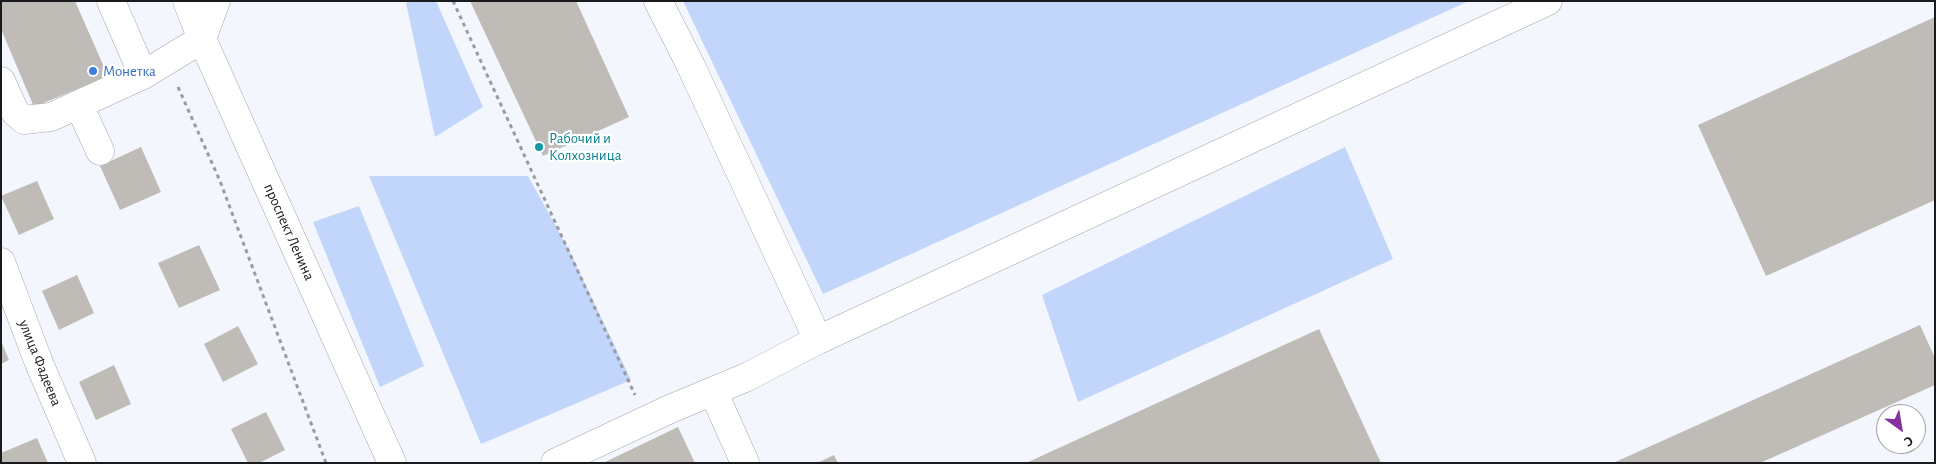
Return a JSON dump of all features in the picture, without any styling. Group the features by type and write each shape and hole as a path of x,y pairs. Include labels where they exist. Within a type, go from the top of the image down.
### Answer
{"street":[{"path":"111,1 143,75"},
{"name":"проспект Ленина","path":"187,1 202,39 392,463"},
{"path":"1,81 15,112 24,120 51,117 79,106 143,75 202,39 216,1"},
{"path":"658,1 703,92 818,340"},
{"path":"555,463 747,377 818,340 1548,1"},
{"path":"79,106 100,151"},
{"name":"улица Фадеева","path":"1,262 39,362 82,463"},
{"path":"713,391 745,463"}],"path":[{"path":"453,1 647,421"},
{"path":"167,61 220,181 326,463"}],"shaded area":[{"path":"410,1 436,1 483,107 435,137 406,3"},
{"path":"683,1 1469,1 823,294"},
{"path":"1345,147 1393,259 1078,402 1042,295"},
{"path":"369,176 528,176 568,248 631,380 481,444"},
{"path":"359,206 424,366 380,387 313,222"}],"building":[{"path":"1,1 75,1 108,76 34,107 1,29"},
{"path":"470,1 576,1 629,117 543,156"},
{"path":"1935,17 1935,200 1766,276 1698,125"},
{"path":"141,147 161,192 120,210 100,166"},
{"path":"37,181 54,219 19,235 1,196"},
{"path":"199,245 220,290 179,308 158,263"},
{"path":"77,275 94,313 59,330 42,291"},
{"path":"1920,325 1935,358 1935,385 1892,404 1876,404 1876,411 1760,463 1613,463"},
{"path":"238,326 258,364 223,382 204,344"},
{"path":"1319,329 1381,463 1026,463"},
{"path":"1,341 9,360 1,364"},
{"path":"114,365 131,404 96,420 79,382"},
{"path":"266,412 285,450 259,463 248,463 231,429"},
{"path":"678,427 695,463 603,463"},
{"path":"37,438 48,463 2,463 1,453"},
{"path":"834,455 838,463 817,463"}],"place":[{"name":"Монетка","path":"93,71"},
{"name":"Рабочий и Колхозница","path":"539,147"}]}
